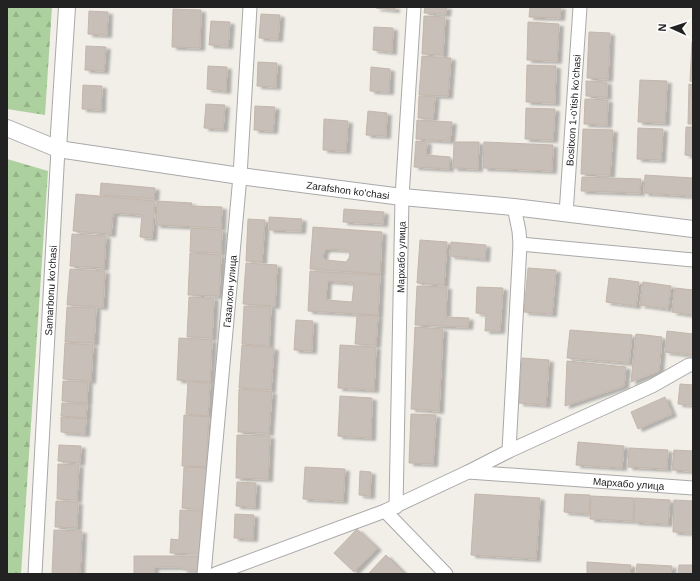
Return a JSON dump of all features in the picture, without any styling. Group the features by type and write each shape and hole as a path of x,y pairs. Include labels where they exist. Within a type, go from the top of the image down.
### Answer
{"street":[{"name":"Samarbonu ko'chasi","path":"35,574 67,7"},
{"name":"Газалхон улица","path":"204,574 240,176 250,7"},
{"name":"Мархабо улица","path":"390,509 402,197 414,7"},
{"name":"Bositxon 1-o'tish ko'chasi","path":"566,214 580,7"},
{"name":"Zarafshon ko'chasi","path":"7,128 58,149 240,176 402,197 514,208 693,229"},
{"path":"509,451 520,244 514,208"},
{"path":"520,244 693,260"},
{"name":"Мархабо улица","path":"215,574 390,509 509,451 652,386 689,365 693,365"},
{"name":"Мархабо улица","path":"468,472 693,488"},
{"path":"390,509 446,574"}],"green space":[{"path":"7,7 52,7 45,115 7,109"},
{"path":"7,159 48,171 21,574 7,574"}],"building":[{"path":"395,7 395,10 376,8"},
{"path":"425,7 447,7 446,14 424,13"},
{"path":"530,7 561,7 560,18 529,17"},
{"path":"173,9 201,10 200,48 172,47"},
{"path":"89,11 108,12 107,35 88,34"},
{"path":"261,14 280,15 278,39 259,38"},
{"path":"424,16 445,17 443,55 422,54"},
{"path":"211,21 230,22 228,46 209,45"},
{"path":"528,22 559,24 557,61 527,60"},
{"path":"374,27 393,28 392,52 373,50"},
{"path":"589,32 610,33 608,79 587,78"},
{"path":"693,42 693,82 690,81"},
{"path":"86,46 106,47 104,71 85,70"},
{"path":"422,56 451,58 448,96 419,95"},
{"path":"258,62 277,63 276,87 257,86"},
{"path":"527,65 556,66 555,103 526,102"},
{"path":"208,66 227,67 226,91 207,89"},
{"path":"371,67 390,69 389,92 370,91"},
{"path":"640,80 667,81 665,123 638,122"},
{"path":"586,81 607,82 607,97 586,96"},
{"path":"689,84 693,85 693,124 688,124"},
{"path":"83,85 102,86 101,110 82,109"},
{"path":"419,96 435,97 433,119 418,118"},
{"path":"585,99 608,100 607,125 584,124"},
{"path":"206,104 225,105 223,129 204,128"},
{"path":"255,106 275,107 273,131 254,130"},
{"path":"526,108 555,109 553,140 525,139"},
{"path":"368,111 387,113 386,136 366,135"},
{"path":"324,119 348,121 346,151 323,150"},
{"path":"417,120 452,122 450,141 416,139"},
{"path":"686,127 693,127 693,156 685,155"},
{"path":"638,128 663,129 661,160 637,159"},
{"path":"583,129 613,130 610,175 581,174"},
{"path":"416,141 427,142 426,155 450,157 449,169 414,167"},
{"path":"454,142 479,142 478,169 453,168"},
{"path":"484,142 553,145 552,171 483,168"},
{"path":"645,175 693,178 693,196 644,193"},
{"path":"582,177 641,179 640,193 581,191"},
{"path":"101,183 155,188 154,199 100,195"},
{"path":"76,194 155,201 152,238 140,237 142,215 113,213 111,234 73,231"},
{"path":"157,201 192,203 191,206 222,207 221,228 156,225"},
{"path":"344,209 384,212 383,224 343,222"},
{"path":"269,217 302,219 301,231 269,230"},
{"path":"248,219 265,220 262,262 246,261"},
{"path":"313,227 382,232 380,274 310,269","holes":["327,249 347,250 350,254 346,262 326,260 323,257 324,251"]},
{"path":"191,228 222,230 221,253 190,252"},
{"path":"72,234 106,236 104,268 70,266"},
{"path":"420,240 447,242 444,285 417,283"},
{"path":"451,242 486,245 485,259 450,256"},
{"path":"190,253 221,255 219,296 188,295"},
{"path":"246,263 277,265 275,306 243,304"},
{"path":"528,268 556,270 552,314 524,312"},
{"path":"70,269 105,271 103,307 67,305"},
{"path":"310,271 380,275 378,315 308,311","holes":["327,281 354,283 352,302 326,300"]},
{"path":"609,278 639,282 636,306 606,302"},
{"path":"643,282 671,286 668,309 640,305"},
{"path":"417,286 447,287 446,317 469,318 468,327 415,325"},
{"path":"477,287 503,288 500,331 485,331 486,314 476,313"},
{"path":"675,288 693,290 693,315 672,312"},
{"path":"189,297 214,298 212,338 187,337"},
{"path":"244,306 271,307 269,346 242,344"},
{"path":"67,307 96,308 94,343 65,342"},
{"path":"357,315 378,316 376,345 355,344"},
{"path":"296,320 313,321 312,351 294,350"},
{"path":"415,327 443,329 439,411 411,409"},
{"path":"570,330 632,335 629,363 567,358"},
{"path":"667,331 693,334 693,355 665,352"},
{"path":"636,334 662,337 659,371 631,382"},
{"path":"179,338 212,340 210,382 177,380"},
{"path":"65,343 93,345 91,381 63,379"},
{"path":"242,345 274,348 271,390 239,388"},
{"path":"340,345 376,347 374,390 338,388"},
{"path":"522,358 549,360 546,405 519,403"},
{"path":"567,361 626,367 624,386 565,406"},
{"path":"63,381 88,382 87,403 62,401"},
{"path":"188,382 210,383 208,416 186,414"},
{"path":"680,384 693,385 693,405 678,404"},
{"path":"239,389 272,392 269,433 238,432"},
{"path":"340,396 372,398 371,438 338,436"},
{"path":"665,397 672,414 638,429 631,412"},
{"path":"62,403 87,404 86,418 61,416"},
{"path":"411,414 436,415 433,464 409,463"},
{"path":"184,415 209,417 206,467 182,466"},
{"path":"61,417 86,419 85,434 61,432"},
{"path":"237,435 270,436 268,479 236,478"},
{"path":"578,442 624,446 622,468 576,465"},
{"path":"59,445 81,446 80,463 58,461"},
{"path":"629,448 668,450 667,469 628,467"},
{"path":"674,450 693,451 693,471 672,470"},
{"path":"58,464 79,465 77,500 57,499"},
{"path":"184,467 211,468 208,510 182,508"},
{"path":"305,467 345,469 343,501 303,499"},
{"path":"360,471 371,472 370,496 359,495"},
{"path":"237,482 256,483 255,507 236,506"},
{"path":"475,494 540,498 536,559 471,555"},
{"path":"565,494 590,495 589,514 564,512"},
{"path":"591,496 634,498 633,521 590,519"},
{"path":"635,498 670,500 668,524 634,522"},
{"path":"674,500 693,501 693,533 673,532"},
{"path":"56,501 78,502 77,528 55,527"},
{"path":"180,510 202,511 200,554 170,553 171,539 179,540"},
{"path":"235,514 254,515 253,539 234,538"},
{"path":"357,529 377,548 354,572 334,553"},
{"path":"54,530 82,531 80,574 52,574"},
{"path":"386,555 405,574 368,574"},
{"path":"134,556 198,556 198,570 183,570 183,567 154,567 154,574 134,574"},
{"path":"587,562 631,565 630,574 587,574"},
{"path":"637,564 672,566 671,574 636,574"},
{"path":"679,565 693,565 693,574 678,574"}]}
